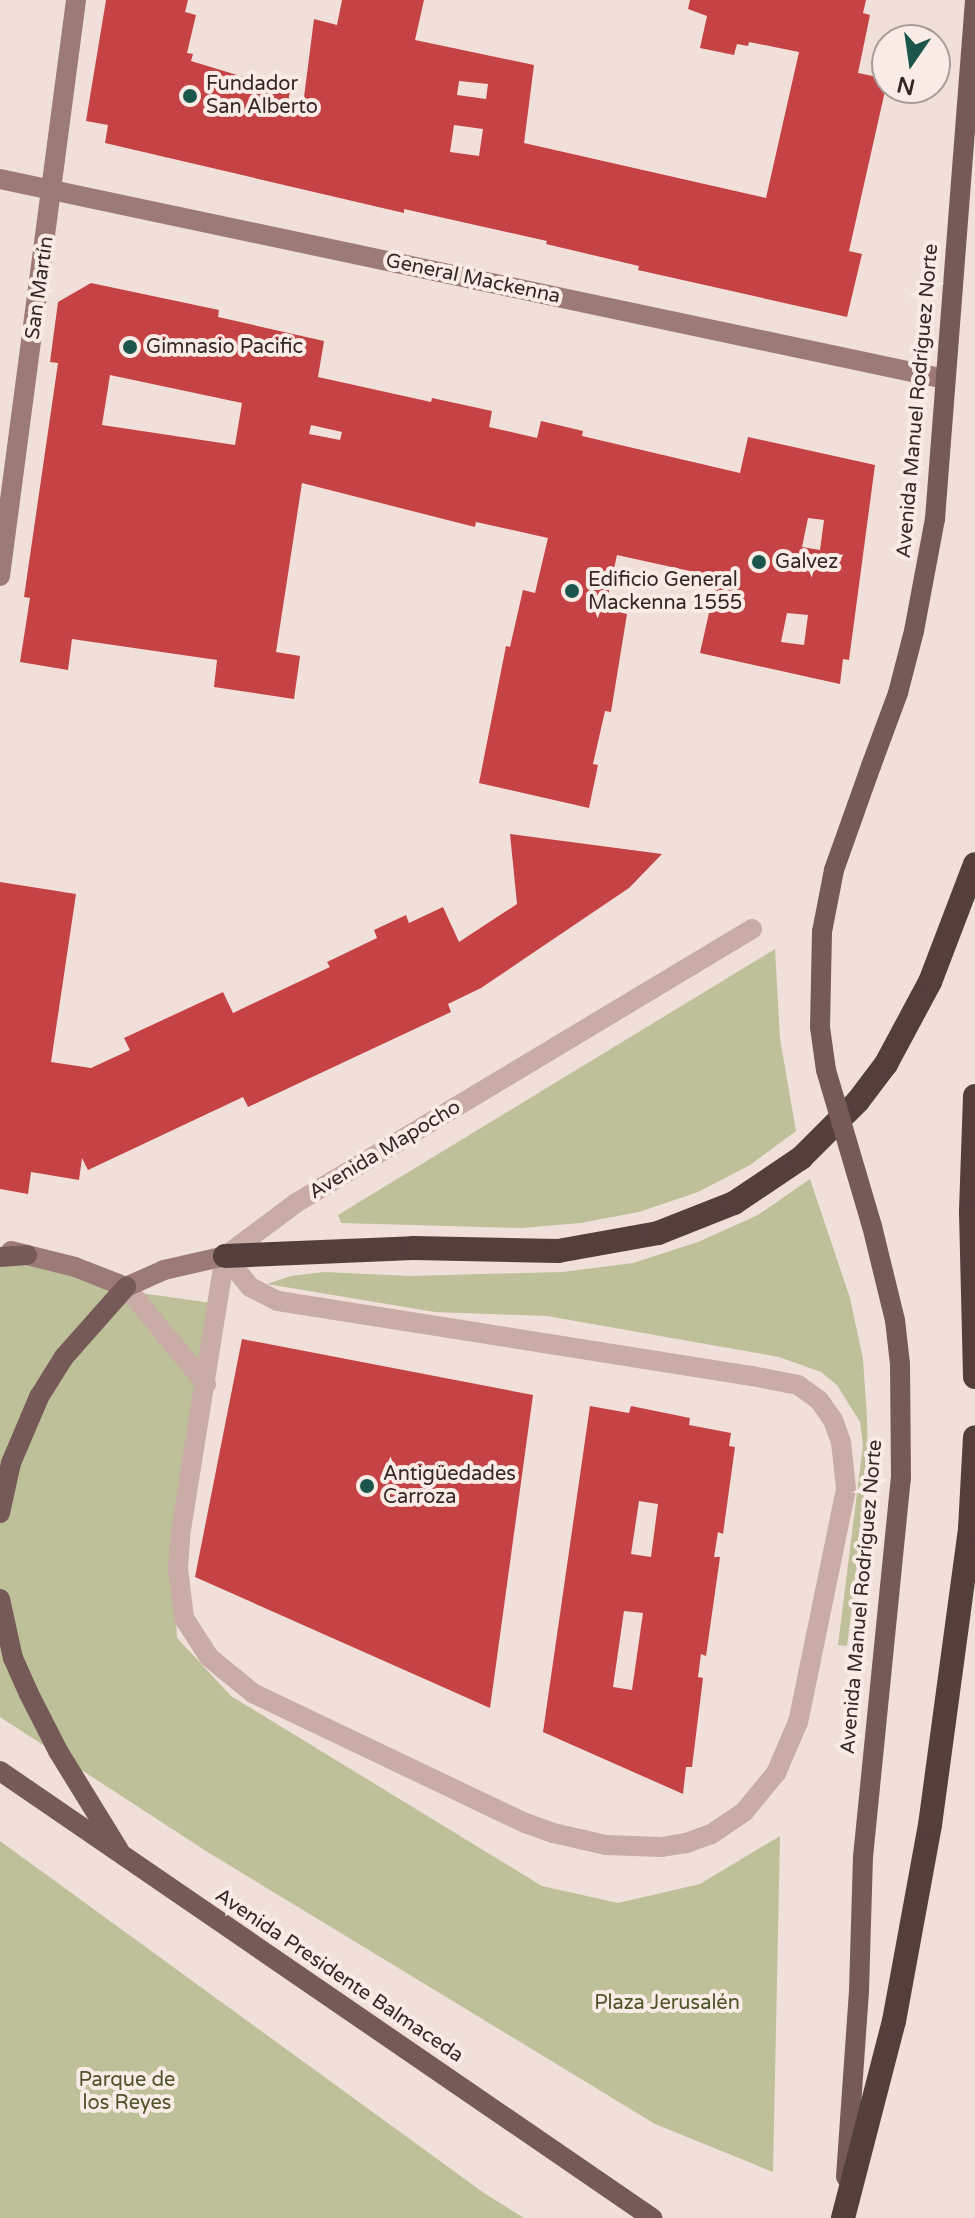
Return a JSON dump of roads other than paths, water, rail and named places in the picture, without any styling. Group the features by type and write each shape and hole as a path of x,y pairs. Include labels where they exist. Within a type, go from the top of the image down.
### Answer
{"highway":[{"path":"225,1256 413,1248 558,1251 658,1233 734,1203 801,1158 858,1101 886,1064 930,982 975,864"},
{"path":"975,1096 971,1212 975,1377"},
{"path":"842,2218 894,2021 930,1825 970,1529 975,1437"}],"main road":[{"name":"San Martín","path":"0,576 54,189 76,0"},
{"name":"Avenida Manuel Rodríguez Norte","path":"842,2218 858,2005 863,1857 901,1478 900,1364 895,1320 872,1226 826,1070 820,1027 822,932 834,870 898,693 928,572 941,464 975,0"},
{"name":"General Mackenna","path":"0,179 945,379"},
{"path":"0,1248 126,1287 64,1357 39,1397 11,1463 0,1513"},
{"path":"0,1257 27,1255"},
{"name":"Avenida Mapocho","path":"126,1287 164,1270 225,1256"},
{"path":"0,1599 13,1658 29,1694 83,1796 126,1860"},
{"name":"Avenida Presidente Balmaceda","path":"0,1771 652,2218"}],"street":[{"name":"Avenida Mapocho","path":"225,1256 296,1203 752,929"},
{"path":"225,1256 250,1287 278,1301 752,1376 798,1385 819,1400 833,1420 841,1442 846,1489 798,1722 786,1755 767,1786 730,1822 686,1843 637,1848 581,1841 525,1823 254,1694 227,1675 195,1639 184,1618 179,1595 180,1536 225,1256"},
{"path":"126,1287 206,1384"}],"place":[{"name":"Fundador San Alberto","path":"190,96"},
{"name":"Gimnasio Pacific","path":"130,347"},
{"name":"Galvez","path":"759,562"},
{"name":"Edificio General Mackenna 1555","path":"572,591"},
{"name":"Antigüedades Carroza","path":"367,1486"}],"park label":[{"name":"Plaza Jerusalén","path":"667,2003"},
{"name":"Parque de los Reyes","path":"127,2092"}]}
